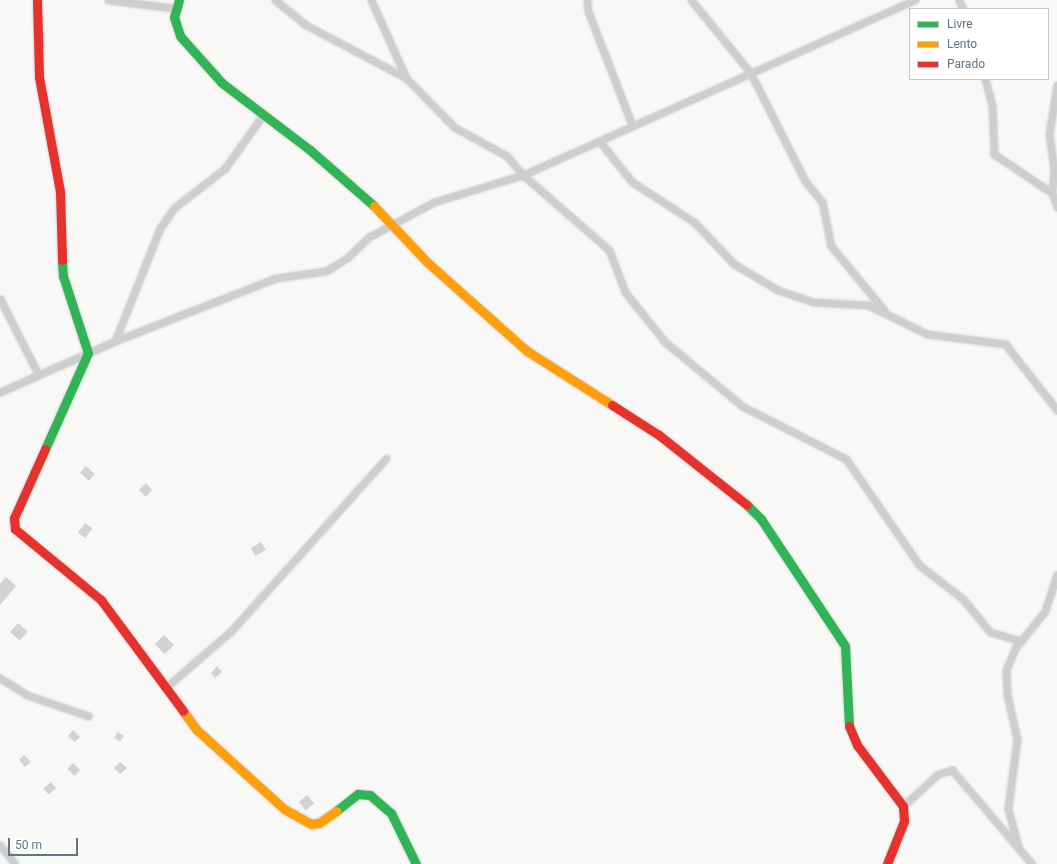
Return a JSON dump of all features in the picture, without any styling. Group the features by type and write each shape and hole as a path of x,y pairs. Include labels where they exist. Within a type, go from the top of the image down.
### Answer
{"street":[{"path":"37,0 39,84 60,191 63,276 88,353 13,523 34,546 101,600 164,688 197,730 284,808 305,823 319,823 358,794 370,795 382,802 416,864"},
{"path":"108,0 177,4 175,25 188,47 222,82 310,150 394,224 426,262 527,351 660,435 739,496 761,519 845,646 849,725 858,746 903,806 904,821 887,864"},
{"path":"275,0 306,25 406,78"},
{"path":"371,0 406,78 440,116 507,156 523,175 610,250 625,292 665,342 742,406 846,459 919,564 964,599 990,632 1021,641"},
{"path":"587,0 588,11 632,125"},
{"path":"691,0 750,72 805,182 822,202 831,246 886,313"},
{"path":"0,392 88,353 276,278 326,271 348,257 369,237 434,202 523,175 600,142 632,125 750,72 875,21 915,0"},
{"path":"985,80 992,112 994,154 1052,193"},
{"path":"1057,85 1049,134 1054,169 1052,193 1057,207"},
{"path":"115,342 167,217 225,168 263,115"},
{"path":"600,142 632,182 694,222 734,264 746,272 795,299 868,305 927,334 1005,344 1057,410"},
{"path":"0,299 38,374"},
{"path":"164,688 231,631 386,458"},
{"path":"1018,846 1008,808 1017,739 1007,694 1006,670 1021,641 1045,611 1057,575"},
{"path":"0,678 27,695 88,716"},
{"path":"903,806 938,774 952,770 1032,864"},
{"path":"0,845 14,864"}],"building":[{"path":"86,466 95,474 89,481 80,473"},
{"path":"146,483 152,490 146,497 139,490"},
{"path":"85,523 92,528 85,538 78,533"},
{"path":"261,542 266,550 256,556 251,548"},
{"path":"6,577 16,586 0,605 0,584"},
{"path":"18,623 28,632 20,641 10,632"},
{"path":"164,635 174,645 165,654 155,644"},
{"path":"217,666 222,672 215,678 211,673"},
{"path":"73,730 80,737 75,742 68,736"},
{"path":"118,732 124,736 120,742 114,738"},
{"path":"24,755 31,762 25,767 19,760"},
{"path":"120,762 127,768 120,774 114,768"},
{"path":"73,763 80,770 74,776 67,769"},
{"path":"51,782 56,788 48,795 43,788"},
{"path":"307,795 314,803 306,811 299,802"}],"traffic: fast":[{"path":"179,0 174,17 180,36 222,83 310,150 374,206"},
{"path":"45,449 88,353 63,276 62,260"},
{"path":"747,505 761,519 845,646 849,726"},
{"path":"336,811 358,794 370,795 391,813 416,864"}],"traffic: slow":[{"path":"374,206 427,262 527,351 612,405"},
{"path":"183,711 197,730 284,809 311,824 319,823 336,811"}],"traffic: jam":[{"path":"37,0 39,77 60,191 62,260"},
{"path":"612,405 659,435 747,505"},
{"path":"45,449 14,518 15,529 101,600 183,711"},
{"path":"849,726 857,745 903,806 904,821 887,864"}]}
